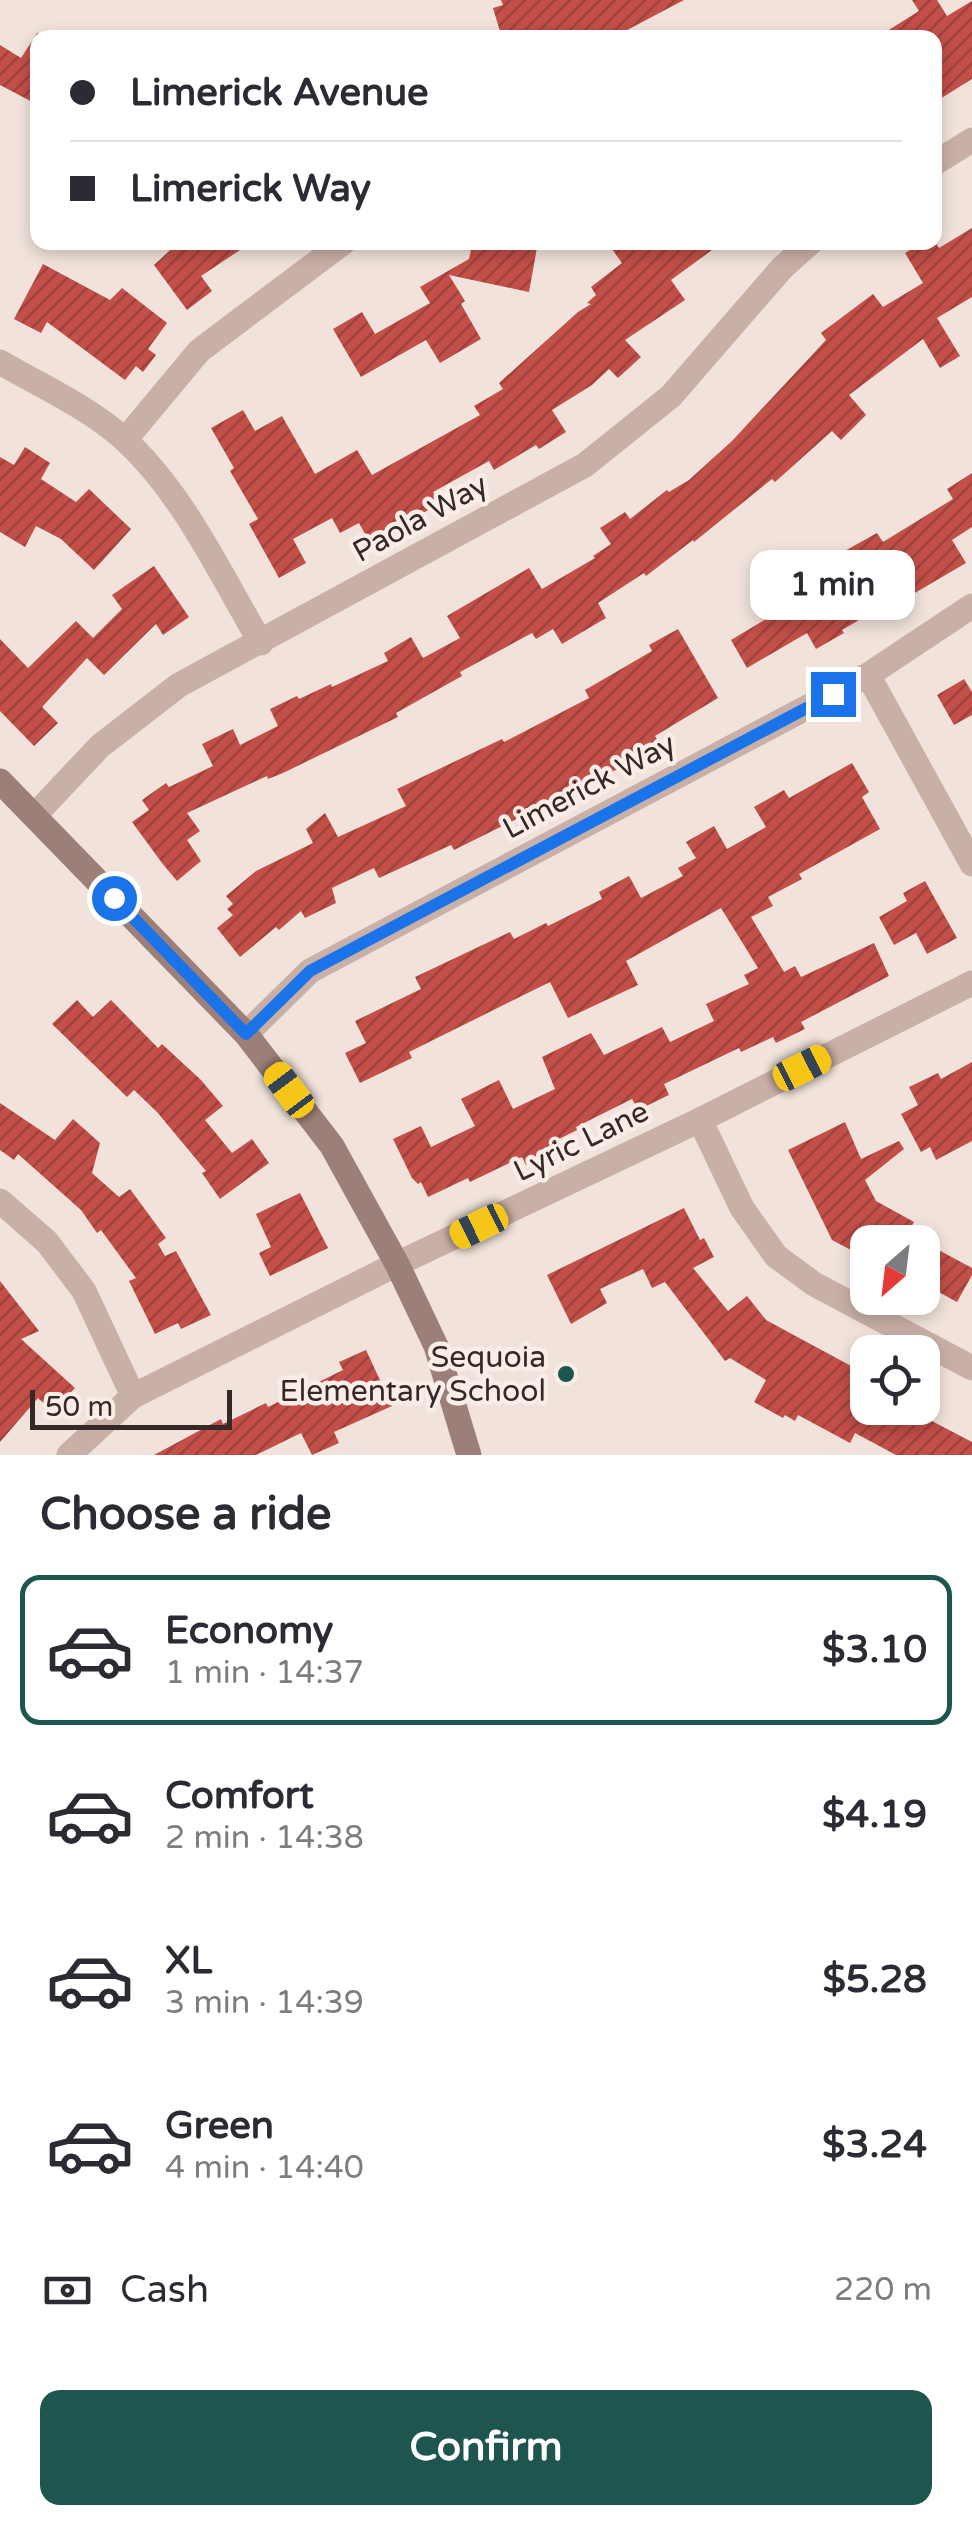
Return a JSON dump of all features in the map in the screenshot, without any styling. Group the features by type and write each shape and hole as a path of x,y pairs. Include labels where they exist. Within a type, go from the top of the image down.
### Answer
{"main road":[{"path":"0,780 246,1034 332,1146 397,1264 436,1346 469,1455"}],"street":[{"path":"942,159 972,140"},
{"path":"125,440 199,351 333,250"},
{"name":"Paola Way","path":"34,816 100,746 179,685 585,465 671,396 802,250"},
{"path":"0,362 92,415 125,440 182,507 261,643"},
{"name":"Limerick Way","path":"246,1034 310,971 868,676 972,606"},
{"path":"868,676 972,864"},
{"name":"Lyric Lane","path":"69,1455 133,1396 972,983"},
{"path":"700,1120 742,1208 776,1256 814,1284 972,1368"},
{"path":"0,1201 47,1242 84,1290 133,1396"}],"building":[{"path":"501,0 684,0 627,30 500,30 493,8 503,5"},
{"path":"912,0 937,0 947,16 972,1 972,79 942,98 942,30 889,30 919,11"},
{"path":"30,44 30,101 0,85 0,45 21,58"},
{"path":"972,228 972,297 937,318 960,356 940,368 923,339 849,395 866,415 841,440 832,431 775,482 772,479 694,542 598,603 606,618 562,644 553,629 536,639 532,633 460,672 462,676 396,713 398,717 283,773 268,779 267,776 187,813 200,831 187,840 201,861 177,881 162,863 132,822 149,810 142,800 166,783 169,787 213,766 202,744 233,729 240,745 278,726 270,709 388,661 384,653 411,637 423,658 460,638 447,616 529,568 542,589 595,558 611,544 600,528 625,512 630,519 667,490 689,480 732,441 826,340 821,333 873,294 883,307 923,283 905,253 942,250 942,246"},
{"path":"170,250 240,250 201,276 212,291 187,310 154,265"},
{"path":"471,250 537,250 529,292 449,275 481,339 440,363 426,340 361,377 333,329 362,312 375,334 430,303 420,287 469,259"},
{"path":"613,250 712,250 671,280 685,300 625,340 641,357 618,378 609,369 592,385 552,410 566,432 494,470 489,461 433,492 440,504 369,541 359,523 340,533 332,518 293,539 306,563 279,578 249,524 258,519 211,428 243,410 255,431 282,416 315,474 357,450 372,475 480,415 474,406 503,389 499,383 591,304 587,303 596,295 591,287 622,263"},
{"path":"43,264 110,300 122,288 167,323 148,349 156,355 143,372 136,366 125,380 47,322 41,333 14,319"},
{"path":"25,447 50,463 41,479 76,502 89,489 131,529 94,570 61,539 36,526 25,547 0,532 0,457 14,465"},
{"path":"972,473 972,527 952,540 966,563 896,604 893,600 816,649 807,633 747,668 731,640 771,616 767,609 786,599 780,587 877,533 883,542 953,499 947,489"},
{"path":"154,566 189,617 163,635 156,624 104,675 87,658 42,707 58,723 34,746 0,711 0,639 28,668 76,621 93,638 122,609 112,595"},
{"path":"678,629 718,698 655,736 662,747 454,850 451,845 379,878 374,868 332,888 336,903 305,918 301,911 240,957 217,928 233,915 227,909 233,904 226,896 256,871 313,843 306,829 325,813 338,837 406,806 397,789 502,739 504,742 589,698 585,690 652,651 649,645"},
{"path":"964,679 972,692 972,715 954,725 937,695"},
{"path":"852,763 869,792 862,797 880,829 799,874 802,879 768,897 773,906 751,917 784,972 795,966 801,977 874,943 889,976 801,1022 805,1029 776,1043 773,1037 741,1052 739,1048 664,1084 669,1095 638,1110 632,1099 576,1127 577,1130 553,1142 557,1150 526,1165 522,1157 428,1197 421,1182 418,1184 412,1178 393,1139 421,1126 431,1147 475,1126 461,1099 499,1080 513,1109 555,1089 542,1057 591,1033 604,1055 662,1027 670,1042 714,1021 706,1004 749,984 744,975 758,968 721,908 626,961 638,985 568,1018 550,982 409,1052 412,1058 360,1083 345,1053 366,1043 355,1021 421,989 415,977 510,932 514,939 546,923 548,926 602,899 599,892 629,876 641,898 683,876 678,868 696,858 686,842 714,826 727,849 766,827 754,807 784,790 789,798"},
{"path":"925,881 957,938 927,954 916,933 894,945 879,917 907,901 903,893"},
{"path":"77,1000 93,1017 111,1000 158,1048 162,1044 201,1080 223,1106 205,1120 232,1153 252,1139 269,1163 220,1199 202,1173 206,1171 157,1112 134,1090 127,1097 52,1024"},
{"path":"972,1062 972,1141 936,1160 930,1147 921,1152 901,1114 918,1105 909,1087 938,1073 941,1079"},
{"path":"0,1103 55,1140 73,1119 100,1143 92,1173 119,1197 130,1189 166,1238 158,1244 165,1256 176,1251 211,1315 181,1329 178,1323 155,1334 129,1281 136,1278 101,1230 97,1233 81,1210 18,1154 14,1160 0,1150"},
{"path":"845,1122 861,1159 899,1141 904,1149 865,1180 876,1201 914,1222 912,1225 850,1225 850,1250 832,1240 788,1150"},
{"path":"300,1193 328,1248 270,1276 259,1253 271,1247 256,1214"},
{"path":"684,1208 700,1240 704,1238 714,1257 693,1268 728,1311 747,1296 766,1320 850,1365 850,1425 940,1425 972,1442 972,1455 896,1455 855,1433 850,1443 798,1415 795,1421 785,1415 783,1418 754,1402 766,1380 730,1358 725,1361 665,1282 652,1288 643,1269 600,1289 607,1303 571,1324 547,1275"},
{"path":"940,1251 972,1268 957,1302 940,1293"},
{"path":"0,1281 39,1331 21,1339 75,1388 53,1412 38,1398 0,1442"},
{"path":"366,1350 392,1406 334,1432 339,1443 312,1455 301,1433 256,1455 154,1455 221,1419 223,1424 266,1403 268,1407 343,1370 339,1362"}],"place":[{"name":"Sequoia Elementary School","path":"566,1374"}],"route":[{"path":"114,898 246,1034 310,971 833,694"}]}
